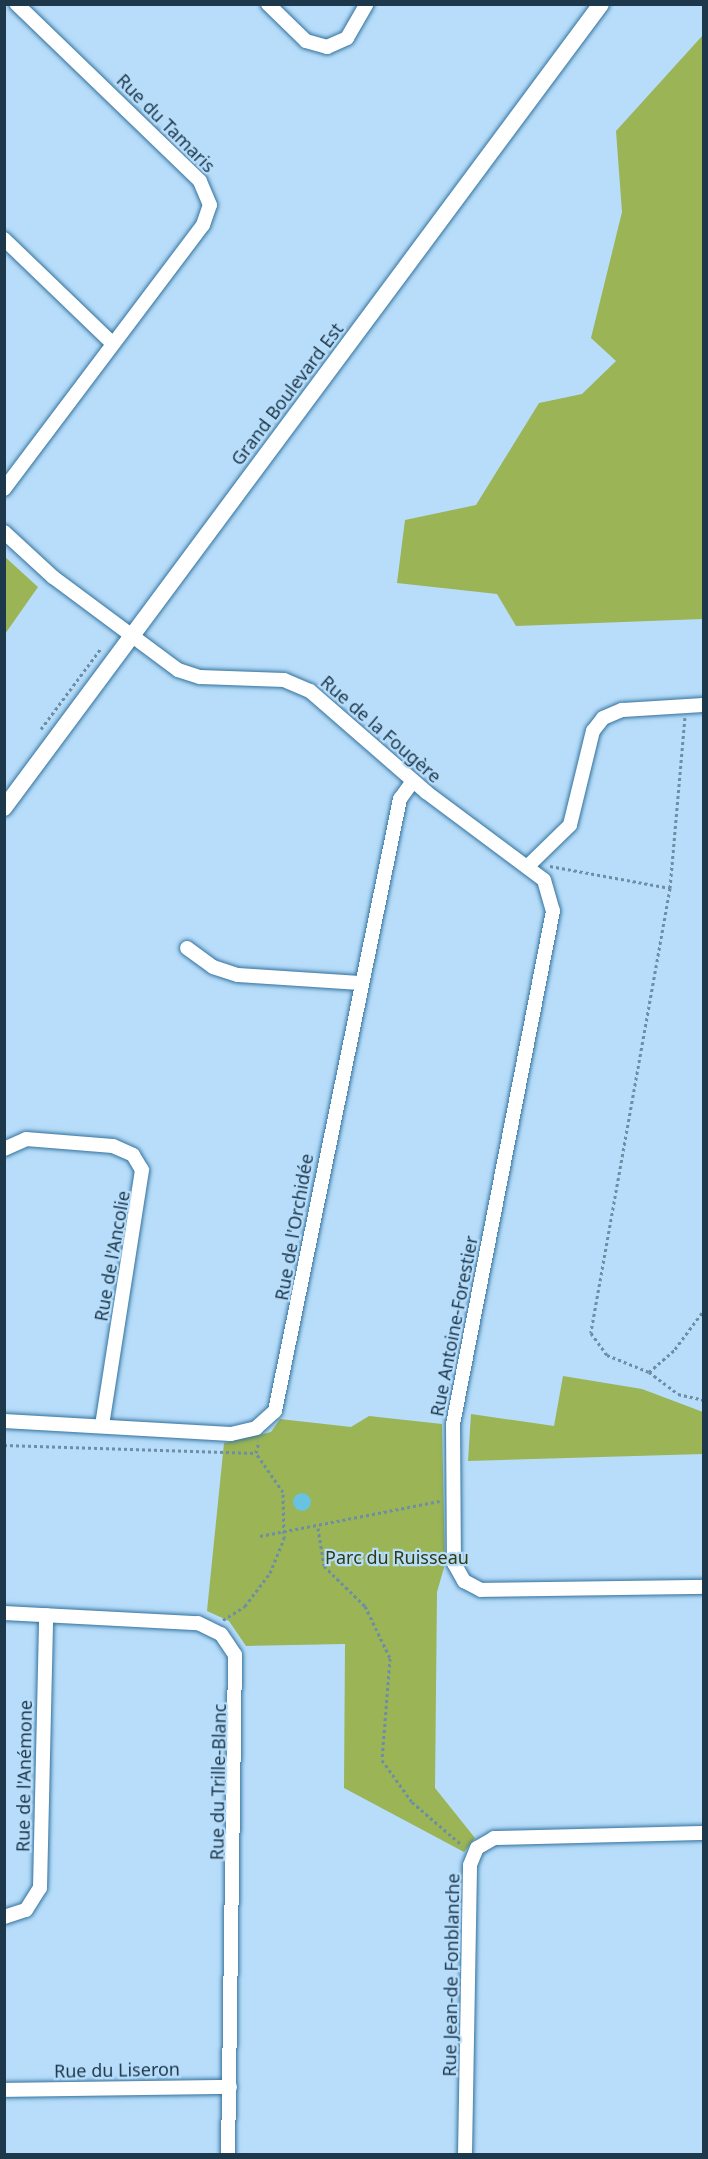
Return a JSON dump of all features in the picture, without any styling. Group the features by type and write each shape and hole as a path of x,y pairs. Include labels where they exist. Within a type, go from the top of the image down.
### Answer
{"street":[{"name":"Rue du Tamaris","path":"4,489 206,220 208,194 17,4"},
{"path":"268,4 306,41 327,47 347,38 367,4"},
{"name":"Grand Boulevard Est","path":"4,808 602,4"},
{"path":"4,239 113,344"},
{"name":"Rue de la Fougère","path":"4,532 53,577 189,675 284,680 304,687 413,781 530,864 549,890 553,911"},
{"path":"530,864 570,825 591,736 603,718 622,710 704,705"},
{"name":"Rue de l'Orchidée","path":"4,1421 237,1433 256,1428 275,1411 360,983 400,799 413,781"},
{"name":"Rue Antoine-Forestier","path":"553,911 453,1424 454,1563 472,1587 704,1587"},
{"path":"187,948 213,967 238,975 360,983"},
{"name":"Rue de l'Ancolie","path":"4,1149 26,1139 113,1146 133,1155 142,1170 102,1426"},
{"name":"Rue du Trille-Blanc","path":"4,1613 198,1623 221,1634 236,1655 228,2154"},
{"name":"Rue de l'Anémone","path":"4,1917 30,1907 40,1888 46,1615"},
{"name":"Rue Jean-de Fonblanche","path":"465,2154 474,1851 494,1838 704,1833"},
{"name":"Rue du Liseron","path":"4,2091 230,2087"}],"path":[{"path":"36,736 105,643"},
{"path":"686,706 670,888 636,1095 590,1323 594,1341 607,1355 649,1372 678,1394 704,1400"},
{"path":"530,864 670,888"},
{"path":"649,1372 675,1349 704,1310"},
{"path":"222,1621 245,1606 270,1573 286,1528 281,1486 256,1454 258,1438"},
{"path":"4,1445 256,1454"},
{"path":"260,1536 286,1528 318,1528 454,1498"},
{"path":"318,1528 324,1566 366,1606 390,1658 382,1760 412,1802 474,1851"}],"green space":[{"path":"703,35 703,619 516,626 497,594 397,583 405,520 476,505 539,403 582,394 616,361 591,338 622,212 616,131"},
{"path":"4,556 38,587 5,634 4,634"},
{"path":"563,1376 642,1389 703,1412 703,1454 468,1461 471,1414 554,1426"},
{"name":"Parc du Ruisseau","path":"369,1416 442,1424 445,1564 437,1592 435,1788 475,1838 464,1852 344,1788 345,1644 246,1646 229,1621 207,1611 224,1443 271,1432 280,1419 351,1427"}],"building":[{"path":"302,1493 308,1496 311,1502 308,1508 302,1511 296,1508 293,1502 296,1496"}]}
